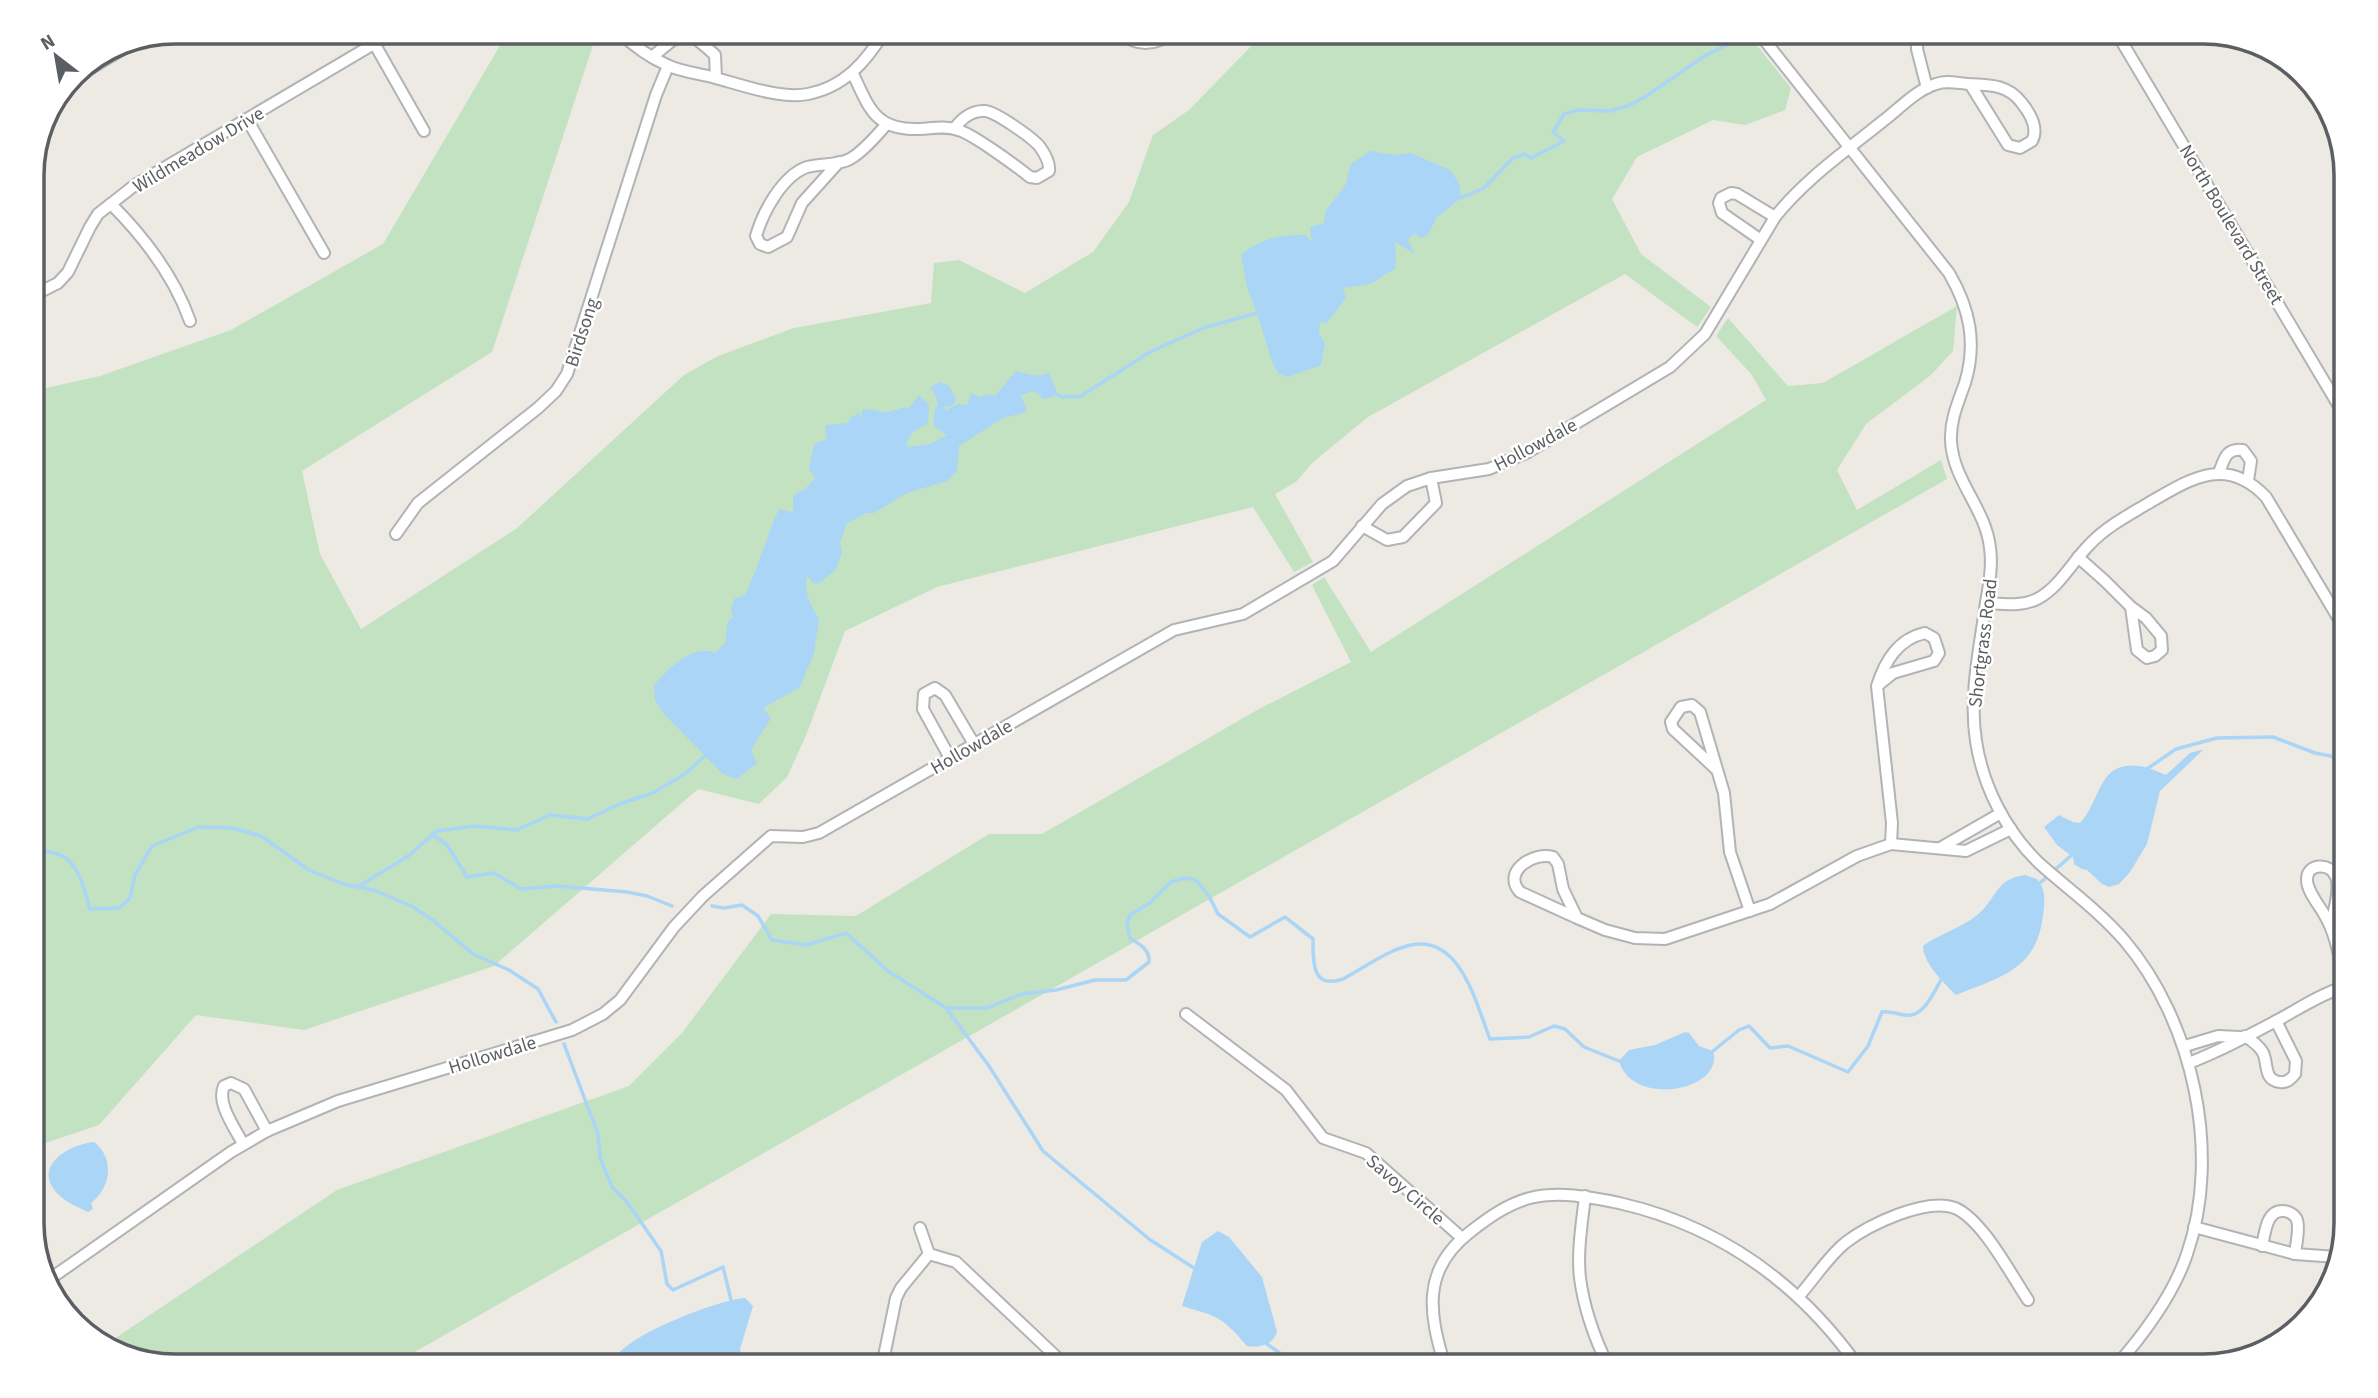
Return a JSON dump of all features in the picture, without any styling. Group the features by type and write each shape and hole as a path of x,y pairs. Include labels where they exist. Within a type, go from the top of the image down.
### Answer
{"street":[{"name":"Wildmeadow Drive","path":"44,290 58,283 68,272 98,214 135,185 372,44"},
{"path":"375,44 424,131"},
{"path":"633,44 668,66 783,94 807,95 826,89 853,74 876,44"},
{"path":"652,57 668,44"},
{"path":"702,44 715,55 716,78"},
{"name":"Shortgrass Road","path":"1767,44 1949,273 1961,294 1971,328 1972,347 1965,383 1954,409 1951,444 1961,477 1981,512 1987,532 1991,569 1974,687 1973,712 1981,763 2001,813 2011,829 2037,860 2102,916 2125,941 2161,992 2185,1046 2199,1117 2201,1186 2194,1227 2187,1255 2166,1297 2141,1339 2128,1354"},
{"path":"1917,44 1927,88 1950,82 1991,84 2015,96 2035,125 2032,141 2020,148 2008,145 1970,84"},
{"name":"North Boulevard Street","path":"2123,44 2334,398"},
{"name":"Birdsong","path":"396,534 418,503 538,408 556,391 567,374 656,95 668,66"},
{"path":"853,74 864,98 886,125 906,130 944,127 954,129 961,130 1030,177 1037,178 1049,172 1047,160 1039,145 997,115 985,110 967,115 954,129"},
{"name":"Hollowdale","path":"55,1275 267,1130 338,1101 572,1030 603,1014 620,1000 674,927 702,896 771,836 803,837 819,833 1174,630 1243,614 1332,561 1382,504 1407,486 1431,478 1489,469 1528,452 1670,367 1704,334 1775,217 1800,188 1927,88"},
{"path":"247,119 324,253"},
{"path":"839,162 802,203 787,237 768,247 760,244 756,236 761,220 772,199 794,174 807,167 850,159 886,125"},
{"path":"1761,240 1722,214 1719,203 1721,198 1731,193 1737,194 1775,217"},
{"path":"111,204 161,262 182,297 190,321"},
{"path":"2219,473 2229,452 2235,449 2243,450 2251,461 2248,480"},
{"path":"1986,603 2015,605 2032,601 2050,590 2102,532 2184,482 2201,475 2219,473 2248,480 2271,503 2334,611"},
{"path":"1362,526 1387,540 1403,537 1436,503 1431,478"},
{"path":"2078,557 2146,618 2161,636 2162,650 2151,658 2143,657 2137,650 2131,607"},
{"path":"1877,686 1893,673 1934,661 1939,653 1934,638 1930,634 1919,634 1897,647 1883,666 1877,686 1892,823 1891,844"},
{"path":"950,758 923,709 924,694 935,688 945,695 974,744"},
{"path":"1716,768 1673,729 1671,722 1681,707 1692,705 1700,712 1724,793 1730,852 1750,911"},
{"path":"1940,848 2001,813"},
{"path":"1577,918 1553,857 1539,855 1517,869 1513,877 1514,885 1520,892 1577,918 1605,930 1635,938 1665,939 1789,895 1857,856 1891,844 1966,851 2011,829"},
{"path":"2334,876 2331,869 2319,866 2309,872 2306,879 2331,926 2334,938"},
{"path":"2331,926 2334,904"},
{"path":"2189,1063 2224,1049 2334,991"},
{"name":"Savoy Circle","path":"1186,1014 1286,1090 1323,1138 1366,1153 1462,1238"},
{"path":"2185,1046 2218,1036 2243,1037 2263,1052 2267,1074 2280,1082 2286,1082 2295,1074 2296,1061 2276,1021"},
{"path":"243,1144 223,1104 220,1094 224,1086 231,1083 244,1089 267,1130"},
{"path":"1442,1354 1432,1318 1433,1295 1438,1273 1452,1248 1503,1209 1527,1199 1548,1195 1585,1196 1658,1212 1735,1248 1799,1296 1836,1335 1849,1354"},
{"path":"1585,1196 1580,1278 1594,1338 1602,1354"},
{"path":"1799,1296 1843,1245 1858,1234 1901,1213 1924,1206 1954,1208 1971,1219 2028,1300"},
{"path":"2262,1246 2269,1218 2276,1212 2286,1211 2298,1222 2295,1254"},
{"path":"2194,1227 2295,1254 2330,1257"},
{"path":"920,1228 929,1254"},
{"path":"885,1354 896,1298 929,1254"},
{"path":"929,1254 956,1262 1052,1354"}],"green space":[{"path":"501,44 593,44 492,352 302,471 320,554 361,629 516,529 684,375 718,356 794,328 931,303 934,263 959,260 1025,293 1093,252 1129,202 1153,135 1189,110 1253,44 1756,44 1791,88 1785,110 1745,125 1713,120 1637,157 1612,199 1641,254 1711,307 1697,327 1625,274 1368,417 1312,463 1296,482 1275,494 1313,562 1294,572 1253,507 937,587 845,631 807,733 787,777 759,804 698,789 494,966 304,1030 196,1015 99,1125 45,1143 44,1146 44,388 100,376 231,330 383,244"},
{"path":"1957,306 1953,351 1931,375 1866,424 1837,470 1857,510 1941,460 1947,479 411,1354 175,1354 141,1350 114,1339 337,1190 629,1086 682,1033 771,914 856,916 989,834 1042,834 1259,709 1351,662 1312,585 1324,577 1371,652 1766,400 1752,375 1716,336 1728,318 1788,386 1823,383"}],"water":[{"path":"1370,151 1394,155 1411,153 1450,170 1459,183 1461,198 1437,217 1428,235 1421,238 1414,233 1408,240 1415,254 1395,242 1396,268 1370,284 1343,288 1346,298 1327,323 1320,322 1319,333 1325,344 1321,365 1288,377 1279,374 1272,362 1247,287 1241,255 1263,241 1288,235 1305,235 1312,242 1310,227 1324,223 1325,212 1346,184 1351,164"},
{"path":"1016,371 1036,376 1049,373 1058,395 1044,399 1034,391 1021,395 1027,412 1003,418 959,446 957,471 947,481 907,493 874,513 867,513 847,523 840,543 842,553 836,569 820,583 814,584 807,576 807,592 819,619 814,653 800,687 763,708 771,718 751,750 757,763 737,779 723,774 663,713 655,700 654,685 689,655 706,651 715,653 725,643 728,621 733,617 731,610 734,599 745,595 779,509 793,512 793,496 815,478 809,469 814,444 827,439 825,425 848,423 850,418 859,413 861,419 862,410 886,412 909,408 919,395 929,405 928,423 913,432 906,443 909,447 930,444 947,435 933,426 938,404 934,391 929,389 939,382 949,386 956,400 952,406 945,407 945,411 958,404 967,405 971,393 979,397 987,394 995,396"},
{"path":"2203,750 2160,791 2147,844 2130,872 2119,884 2109,887 2102,884 2087,870 2074,864 2073,857 2057,845 2044,827 2059,815 2080,823 2102,784 2115,769 2139,766 2166,775 2190,753"},
{"path":"2025,875 2037,879 2044,896 2044,910 2033,948 2014,969 1956,995 1930,966 1923,946 1970,920 1983,910 2007,881"},
{"path":"1685,1032 1689,1033 1699,1046 1713,1051 1713,1065 1705,1076 1692,1084 1675,1089 1658,1089 1641,1085 1627,1076 1619,1061 1629,1050 1655,1045"},
{"path":"94,1142 105,1156 108,1173 103,1189 91,1203 93,1209 88,1212 59,1195 51,1185 49,1175 56,1159 64,1153"},
{"path":"1218,1231 1229,1237 1262,1277 1277,1332 1265,1345 1247,1346 1219,1319 1182,1306 1202,1242"},
{"path":"745,1298 753,1306 741,1354 619,1354 629,1344 660,1327 732,1300"}],"waterway":[{"path":"1461,198 1484,188 1513,158 1524,154 1531,158 1564,141 1553,132 1564,114 1579,110 1610,111 1628,106 1706,55 1729,44"},
{"path":"1058,395 1081,396 1150,352 1203,328 1257,313"},
{"path":"2144,771 2176,749 2217,738 2273,737 2315,753 2334,757"},
{"path":"359,886 407,857 437,831 475,826 517,830 550,815 588,819 619,804 653,793 685,774 705,756"},
{"path":"44,850 64,857 74,867 90,909 119,908 130,898 135,875 152,846 199,827 232,828 261,836 309,870 343,884 374,890 413,907 473,954 509,970 538,989 556,1022"},
{"path":"432,834 447,845 467,877 494,873 521,889 557,886 627,892 647,896 672,906"},
{"path":"2041,882 2073,854"},
{"path":"946,1008 987,1008 1022,994 1056,990 1095,980 1126,980 1149,962 1146,950 1130,938 1127,924 1130,915 1150,903 1171,882 1185,878 1196,880 1209,896 1218,914 1250,937 1285,917 1313,939 1316,971 1319,977 1325,980 1343,979 1402,947 1428,945 1442,951 1464,975 1490,1039 1529,1037 1554,1026 1565,1029 1584,1047 1619,1061"},
{"path":"712,906 724,908 742,905 758,916 772,940 806,945 846,933 888,971 946,1008 989,1066 1043,1151 1149,1239 1194,1268"},
{"path":"1713,1051 1739,1030 1749,1026 1770,1048 1788,1046 1848,1072 1868,1046 1882,1012 1905,1015 1918,1013 1941,980"},
{"path":"564,1044 598,1134 600,1158 612,1187 627,1202 661,1251 667,1284 673,1290 723,1267 731,1300"},
{"path":"1267,1344 1281,1354"}]}
